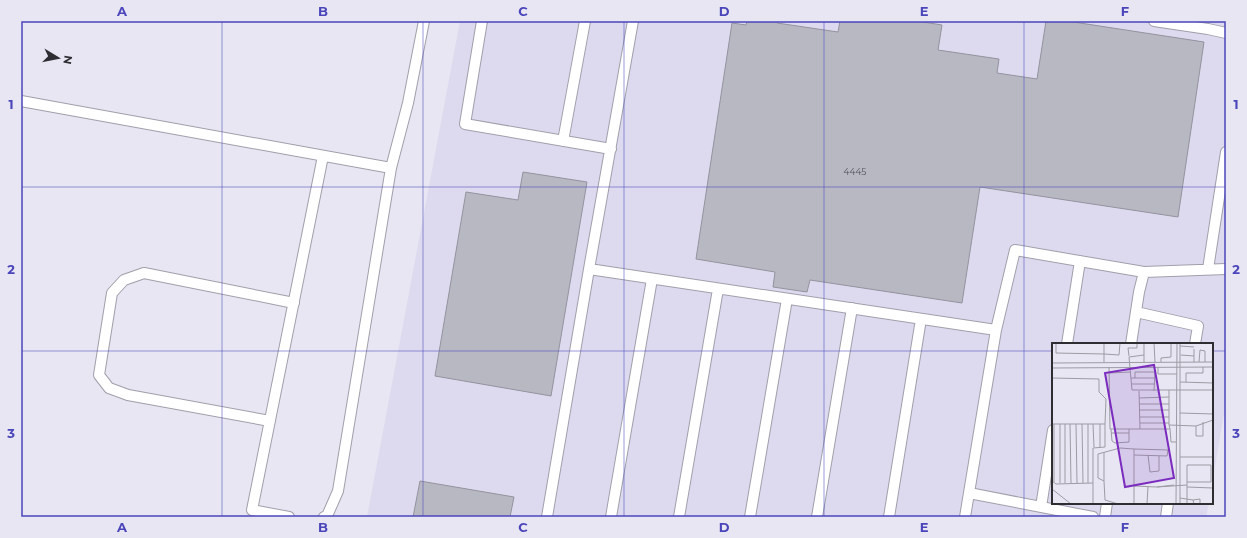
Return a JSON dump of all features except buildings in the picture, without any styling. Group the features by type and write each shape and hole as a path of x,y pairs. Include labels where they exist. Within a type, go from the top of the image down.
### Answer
{"lane":[{"path":"324,517 327,516 338,491 391,168 408,103 424,21"},
{"path":"482,21 465,124 611,149"},
{"path":"564,141 585,21"},
{"path":"547,517 589,269 634,21"},
{"path":"1154,21 1208,29 1226,34"},
{"path":"21,101 391,168"},
{"path":"1208,269 1226,152"},
{"path":"289,517 252,510 323,156"},
{"path":"966,517 996,330 1015,250 1144,272 1226,269"},
{"path":"1067,343 1080,261"},
{"path":"589,269 996,330"},
{"path":"1131,343 1144,272"},
{"path":"270,421 128,395 109,388 99,375 112,293 124,280 144,273 294,303"},
{"path":"611,517 652,279"},
{"path":"679,517 718,288"},
{"path":"750,517 787,299"},
{"path":"817,517 852,308"},
{"path":"1136,312 1198,326 1195,343"},
{"path":"888,517 922,319"},
{"path":"1042,507 1052,437"},
{"path":"969,493 1093,517"},
{"path":"1105,517 1107,504"},
{"path":"1166,517 1168,504"}],"shaded area":[{"path":"460,21 1226,21 1226,402 1213,478 1213,343 1052,343 1052,504 1209,504 1206,517 367,517"}]}
